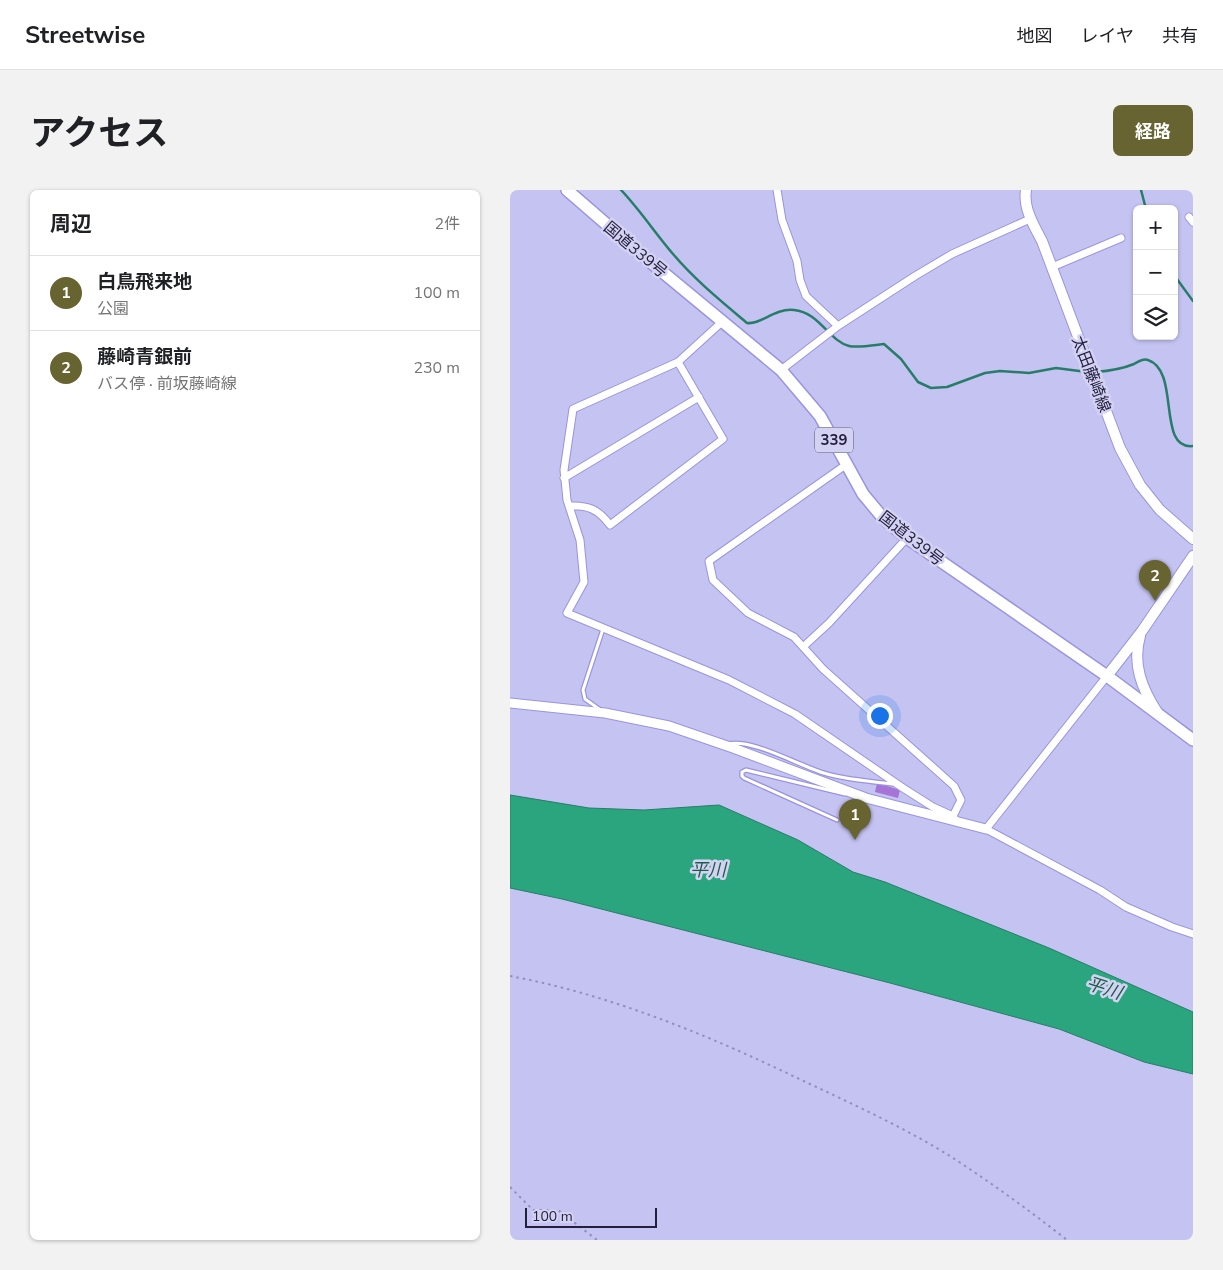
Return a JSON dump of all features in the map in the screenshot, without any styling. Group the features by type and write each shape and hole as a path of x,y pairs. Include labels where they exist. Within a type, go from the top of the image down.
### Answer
{"highway":[{"name":"国道339号","path":"567,190 642,256 781,370 820,416 863,494 883,518 907,538 1107,676 1193,740"}],"main road":[{"name":"太田藤崎線","path":"1026,190 1025,197 1030,219 1042,241 1120,448 1140,485 1160,510 1193,539"},
{"path":"1107,676 1190,568 1193,556"},
{"path":"1142,631 1137,652 1138,667 1143,687 1157,712"}],"street":[{"path":"777,190 782,220 797,261 800,280 806,296 838,326"},
{"path":"781,370 838,326 952,254 1030,219"},
{"path":"1052,267 1121,238"},
{"path":"723,321 678,362 573,409 564,478 569,506 580,540 584,582 567,614 729,680 795,714 933,807 954,818"},
{"path":"569,506 584,505 603,515 610,524 722,439 678,362"},
{"path":"564,478 699,397"},
{"path":"847,464 709,561 713,580 748,613 794,637 823,669 954,786 961,800 954,818"},
{"path":"803,647 829,623 907,538"},
{"path":"986,829 1107,676"},
{"path":"510,703 605,713 669,726 866,798 954,818 986,829 1100,890 1126,907 1172,928 1193,934"}],"lane":[{"path":"603,628 583,690 585,699 605,713"},
{"path":"725,745 736,742 767,751 827,774 898,784"},
{"path":"837,820 744,778 742,772 746,770 866,798"}],"path":[{"path":"510,976 578,992 670,1023 771,1065 908,1132 952,1158 1022,1205 1067,1240"},
{"path":"510,1187 533,1210 558,1210 597,1240"}],"water":[{"name":"平川","path":"510,795 589,808 644,810 719,805 798,840 853,872 885,882 1049,948 1193,1012 1193,1074 1144,1062 1059,1029 890,983 562,899 510,888"}],"building":[{"path":"877,783 900,790 898,798 875,792"}],"waterway":[{"path":"621,190 681,264 747,323 757,322 780,311 794,310 803,312 817,321 835,339 849,346 861,347 884,344 901,359 918,382 931,388 947,387 985,373 1000,371 1029,373 1056,368 1087,372"},
{"path":"1141,190 1145,205"},
{"path":"1178,280 1193,301"},
{"path":"1095,372 1129,366 1141,360 1148,360 1158,367 1164,379 1175,436 1182,444 1193,446"}],"place":[{"name":"藤崎青銀前","path":"1155,601"},
{"name":"白鳥飛来地","path":"855,840"}]}
